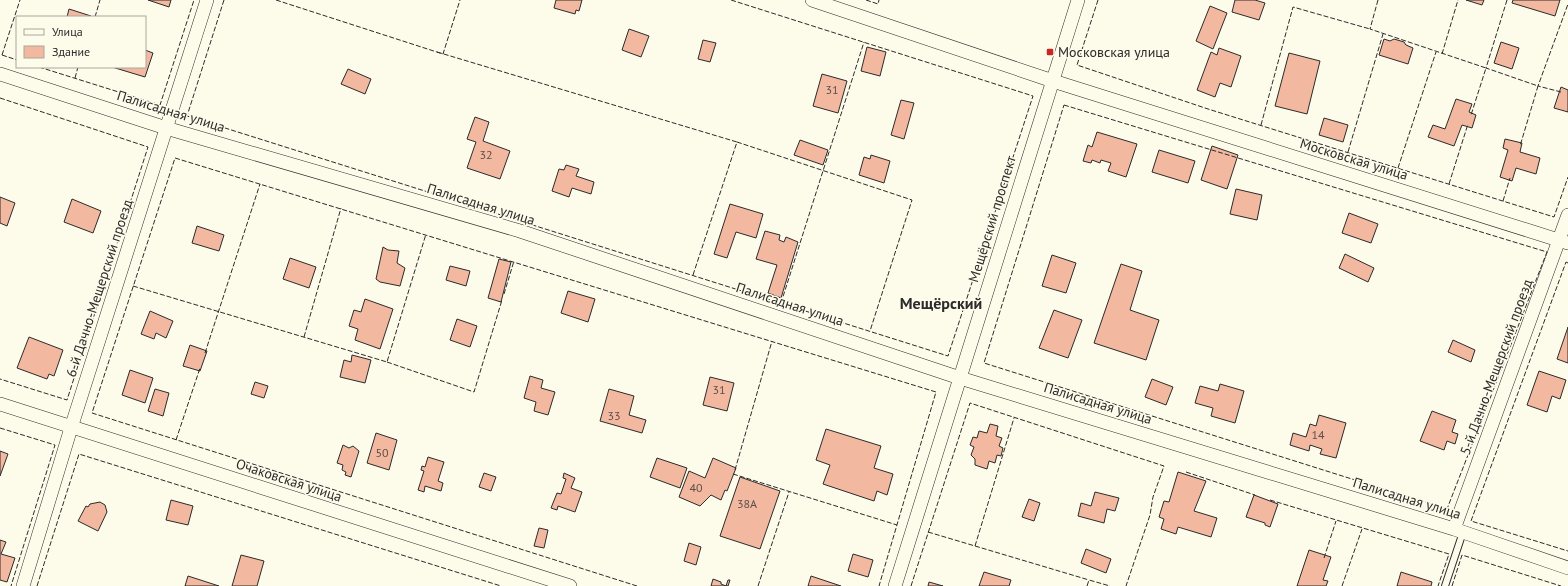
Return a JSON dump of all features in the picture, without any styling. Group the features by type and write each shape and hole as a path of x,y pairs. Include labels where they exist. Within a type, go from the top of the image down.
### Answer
{"street":[{"name":"6-й Дачно-Мещерский проезд","path":"23,586 71,428 207,0"},
{"name":"Московская улица","path":"812,0 1053,80 1564,241"},
{"name":"Мещёрский проспект","path":"895,586 1078,0"},
{"name":"Палисадная улица","path":"0,74 166,128 520,231 960,378 1459,531 1568,568"},
{"name":"5-й Дачно-Мещерский проезд","path":"1459,531 1564,241 1568,215"},
{"name":"Очаковская улица","path":"0,404 71,428 570,586"}],"lane":[{"path":"1445,586 1459,531"}],"building":[{"path":"148,0 171,0 169,7"},
{"path":"556,0 582,0 579,11 576,10 575,14 554,8"},
{"path":"1235,0 1255,0 1265,3 1259,20 1232,12"},
{"path":"1466,0 1484,0 1482,5"},
{"path":"1513,0 1560,0 1555,16 1512,3"},
{"path":"1210,6 1227,13 1213,49 1196,41"},
{"path":"69,9 91,16 67,16"},
{"path":"629,29 649,36 641,57 622,50"},
{"path":"1384,39 1390,41 1394,39 1404,42 1406,45 1413,48 1408,64 1379,55"},
{"path":"703,40 716,43 710,62 698,59"},
{"path":"1501,42 1519,48 1512,69 1494,63"},
{"path":"867,47 886,52 880,76 861,71"},
{"path":"1219,48 1241,56 1231,87 1220,83 1215,97 1197,90 1211,52 1217,55"},
{"path":"146,50 153,53 145,77 115,68 146,68"},
{"path":"1289,53 1320,61 1307,114 1275,106"},
{"path":"348,69 371,79 365,94 341,84"},
{"path":"822,74 847,81 838,113 813,106"},
{"path":"1561,87 1568,90 1568,112 1554,108"},
{"path":"1456,99 1472,104 1469,112 1476,115 1472,128 1462,125 1454,146 1428,137 1433,125 1445,129"},
{"path":"901,100 914,103 904,139 891,135"},
{"path":"475,117 489,122 483,141 510,151 500,179 467,168 476,142 467,139"},
{"path":"1324,118 1348,125 1343,142 1319,135"},
{"path":"1097,132 1137,144 1126,177 1108,171 1111,163 1101,160 1100,163 1092,160 1091,163 1083,161 1088,145 1092,147"},
{"path":"1505,139 1522,143 1520,152 1540,158 1536,174 1516,168 1512,181 1500,177 1508,150 1503,148"},
{"path":"800,140 828,150 823,165 794,155"},
{"path":"1212,146 1238,155 1227,189 1201,180"},
{"path":"1159,150 1195,161 1188,183 1152,172"},
{"path":"871,155 890,161 884,183 859,175 864,157 870,159"},
{"path":"566,165 579,169 576,176 594,182 591,194 572,188 569,197 552,191 559,169 564,170"},
{"path":"1236,189 1262,195 1257,220 1230,214"},
{"path":"0,197 15,203 7,226 0,223"},
{"path":"72,199 101,211 93,233 64,222"},
{"path":"730,204 763,214 756,238 736,232 727,258 714,254"},
{"path":"1349,213 1378,224 1371,243 1342,233"},
{"path":"197,226 224,235 219,251 192,243"},
{"path":"765,231 780,235 779,240 784,242 786,237 798,242 781,298 768,293 777,265 756,259"},
{"path":"383,247 388,250 399,251 397,263 405,268 400,286 380,282 376,279"},
{"path":"1345,254 1374,268 1368,282 1339,268"},
{"path":"1052,255 1076,263 1066,293 1042,286"},
{"path":"290,258 316,267 309,288 283,279"},
{"path":"499,259 511,262 501,302 488,298"},
{"path":"1121,264 1142,271 1130,310 1159,320 1146,360 1094,343"},
{"path":"450,266 470,271 466,286 446,280"},
{"path":"568,291 595,299 588,322 561,313"},
{"path":"365,299 393,309 380,349 355,340 358,329 349,326 354,310 361,312"},
{"path":"1054,310 1082,320 1068,358 1039,348"},
{"path":"150,311 173,321 166,338 156,333 154,339 141,334"},
{"path":"457,319 477,326 470,347 450,340"},
{"path":"1568,327 1568,363 1557,359"},
{"path":"29,337 63,350 54,376 49,374 47,379 17,368"},
{"path":"1453,340 1475,350 1471,362 1448,352"},
{"path":"190,345 207,351 200,371 183,366"},
{"path":"352,355 371,360 365,383 340,377 344,360 351,362"},
{"path":"130,370 153,378 145,403 122,395"},
{"path":"1539,371 1566,380 1560,399 1552,396 1547,412 1527,405"},
{"path":"530,376 543,380 541,388 555,392 548,415 534,411 536,402 524,398"},
{"path":"710,377 734,383 727,411 703,405"},
{"path":"1152,379 1173,387 1166,405 1145,397"},
{"path":"255,382 268,386 264,398 251,394"},
{"path":"1220,384 1244,391 1235,423 1211,416 1213,408 1195,403 1200,386 1218,391"},
{"path":"155,389 169,393 163,416 148,411"},
{"path":"609,389 634,396 629,415 646,420 642,433 600,421"},
{"path":"1432,411 1456,420 1452,432 1458,434 1455,444 1447,441 1444,450 1420,441"},
{"path":"1319,415 1346,423 1336,458 1320,454 1322,449 1310,445 1309,451 1290,445 1293,433 1306,437 1310,424 1316,426"},
{"path":"990,424 998,426 996,436 1002,438 999,446 1003,448 1001,456 997,455 995,463 989,461 987,469 975,465 975,459 971,455 974,447 970,445 973,437 977,438 979,431 987,433"},
{"path":"826,429 881,446 874,468 893,474 887,495 877,491 874,501 823,484 830,465 816,460"},
{"path":"376,433 397,440 389,470 367,463"},
{"path":"343,445 349,448 353,446 359,451 351,477 345,475 346,472 342,470 343,465 337,463"},
{"path":"0,451 8,454 0,476"},
{"path":"428,457 444,462 438,481 443,483 441,491 425,486 424,492 418,490 424,471 421,470 422,466 425,467"},
{"path":"657,458 687,468 680,488 650,477"},
{"path":"713,458 736,468 727,491 725,490 721,500 711,495 700,506 679,497 689,471 705,478"},
{"path":"1178,472 1206,481 1194,511 1217,518 1211,537 1178,527 1176,534 1161,529 1164,519 1159,517 1164,501 1169,502"},
{"path":"484,473 496,477 491,491 479,487"},
{"path":"564,473 575,478 571,488 582,492 575,512 558,506 557,510 551,508 557,493 561,494 566,479 563,478"},
{"path":"740,477 780,491 760,549 720,536"},
{"path":"1095,492 1119,498 1115,511 1107,509 1104,523 1078,516 1081,503 1091,506"},
{"path":"1254,495 1278,504 1270,527 1265,525 1265,523 1246,517"},
{"path":"1029,499 1040,503 1034,521 1022,517"},
{"path":"171,500 193,506 188,525 166,520"},
{"path":"100,502 105,505 107,512 98,531 78,521 86,506 88,507 90,504"},
{"path":"539,528 548,530 544,548 534,546"},
{"path":"0,540 6,542 1,554 15,558 7,582 0,580"},
{"path":"689,543 701,547 696,565 684,561"},
{"path":"1086,549 1111,559 1106,573 1081,563"},
{"path":"1309,550 1331,557 1323,580 1328,581 1326,586 1297,586"},
{"path":"853,554 873,560 868,577 848,571"},
{"path":"241,555 264,561 257,586 232,586"},
{"path":"984,572 1011,580 1009,586 979,586"},
{"path":"1401,572 1432,582 1431,586 1397,586"},
{"path":"188,576 219,586 185,586"},
{"path":"811,576 841,586 808,586"},
{"path":"713,579 721,582 721,584 726,586 711,586"},
{"path":"728,580 730,580 728,586 726,586"},
{"path":"929,582 943,586 928,586"}],"fence":[{"path":"2,55 20,0"},
{"path":"95,16 100,0"},
{"path":"42,68 160,105 194,0"},
{"path":"224,0 187,116 948,356 1033,96 731,0"},
{"path":"276,0 443,54 460,0"},
{"path":"866,0 878,4 879,0"},
{"path":"1098,0 1077,65 1208,109 1554,217 1568,177"},
{"path":"1378,0 1370,29 1486,68 1471,115"},
{"path":"1442,54 1458,0"},
{"path":"1507,0 1486,68 1538,86 1520,146"},
{"path":"1561,92 1538,86 1568,4"},
{"path":"1261,125 1293,7 1370,29"},
{"path":"1348,152 1383,34"},
{"path":"781,303 864,42"},
{"path":"437,52 737,142"},
{"path":"1398,168 1436,52"},
{"path":"2,55 16,60"},
{"path":"75,78 78,68"},
{"path":"0,98 148,147 67,400 0,379"},
{"path":"1064,105 1547,252 1447,509 984,363 1064,105"},
{"path":"1449,184 1468,124"},
{"path":"693,275 737,142 912,200 870,331"},
{"path":"637,586 92,413 175,158 936,392 879,586"},
{"path":"1503,201 1510,178"},
{"path":"205,353 260,184"},
{"path":"304,337 341,208"},
{"path":"133,286 387,362 426,234"},
{"path":"504,294 514,261"},
{"path":"1568,263 1566,262 1471,521 1568,551"},
{"path":"387,362 474,392 502,300"},
{"path":"735,470 772,341"},
{"path":"176,440 200,368"},
{"path":"911,586 970,403 1164,466 1153,497 1150,515 1126,586"},
{"path":"928,532 975,546 1014,418"},
{"path":"0,428 55,445 11,586"},
{"path":"37,586 79,454 501,586"},
{"path":"1186,472 1255,495"},
{"path":"733,474 897,525"},
{"path":"758,586 789,492"},
{"path":"1270,500 1449,554 1438,586"},
{"path":"1324,558 1336,521"},
{"path":"1342,586 1362,529"},
{"path":"975,546 1089,580"},
{"path":"1452,586 1462,555 1561,586"},
{"path":"1087,586 1089,580 1110,586"}],"place":[{"name":"Московская улица","path":"1050,52"}],"district":[{"name":"Мещёрский","path":"941,303"}]}
